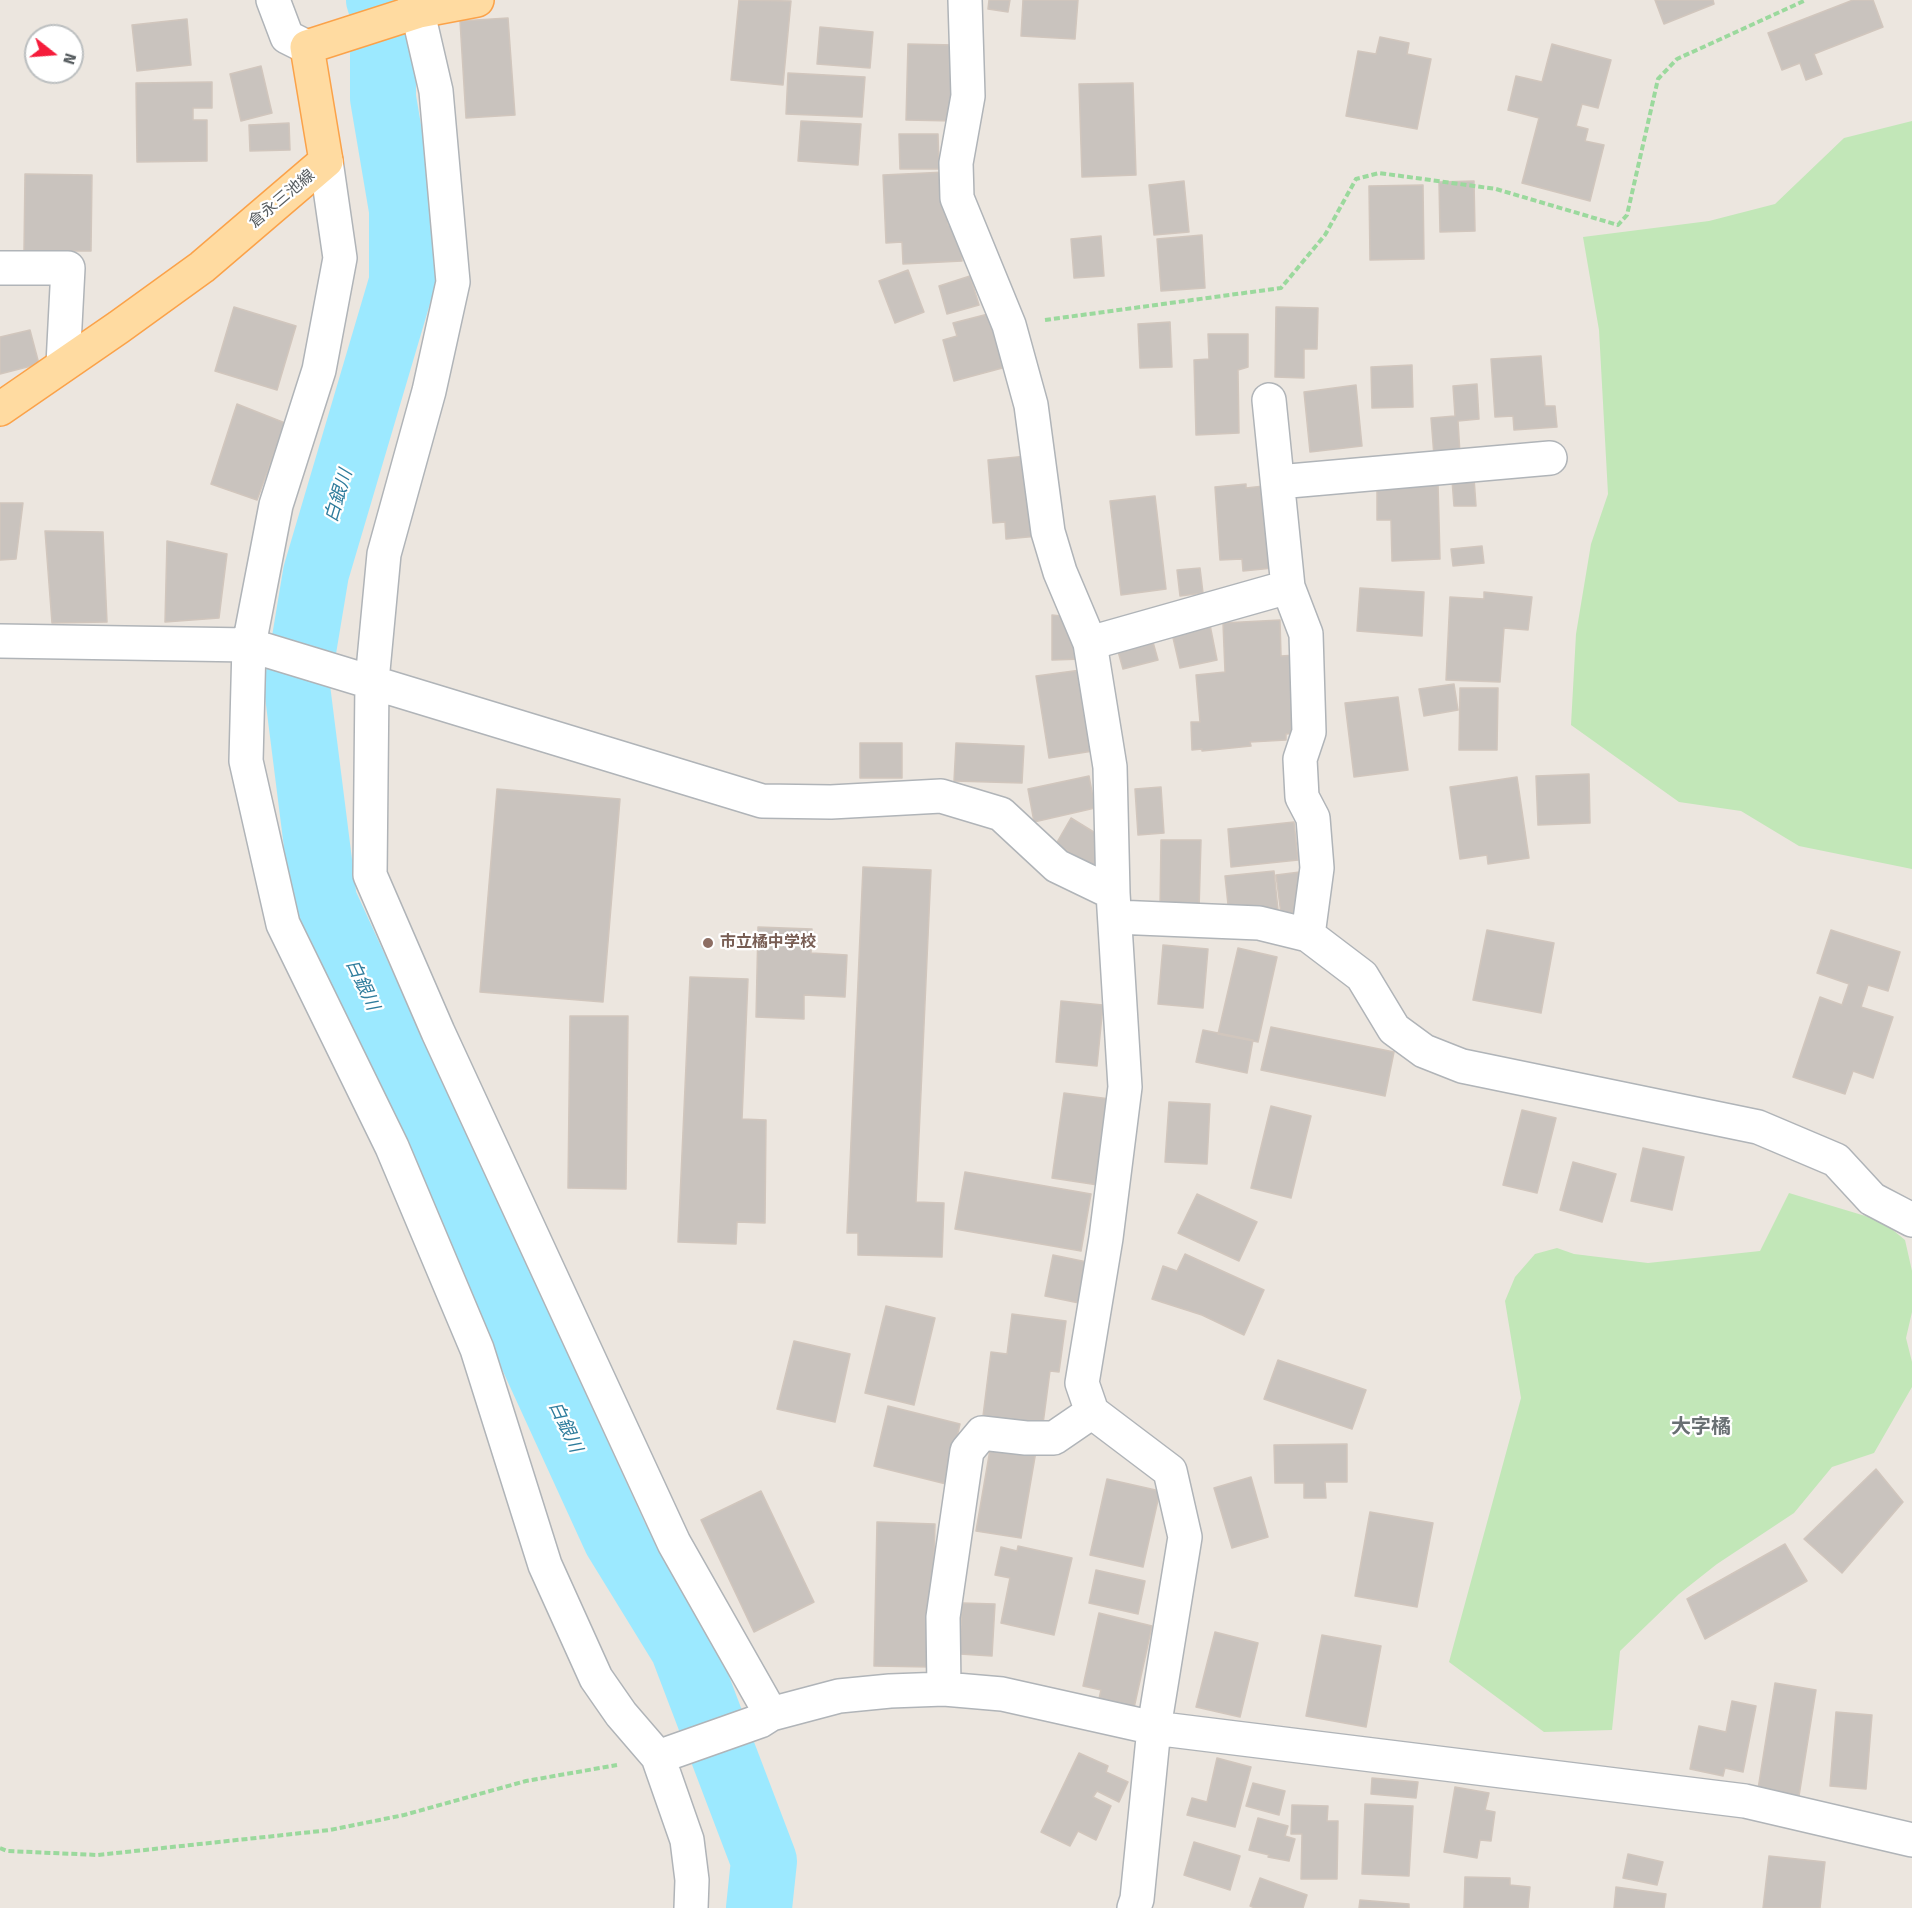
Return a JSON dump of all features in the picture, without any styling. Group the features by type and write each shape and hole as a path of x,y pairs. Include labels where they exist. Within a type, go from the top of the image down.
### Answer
{"main road":[{"path":"307,47 417,5 477,0"},
{"name":"倉永三池線","path":"0,409 201,267 326,161 307,47"}],"street":[{"path":"273,0 287,37 307,47"},
{"path":"965,0 969,96 956,163 957,198 1009,325 1031,405 1048,532 1060,572 1090,643 1110,767 1114,905 1125,1087 1106,1238 1082,1383 1092,1412 1170,1471 1185,1537 1154,1728 1137,1899 1134,1908"},
{"path":"417,5 436,91 453,282 429,391 384,554 372,681 370,875 438,1032 674,1543 765,1717"},
{"path":"326,161 340,258 319,370 276,505 249,645 246,761 283,924 392,1147 477,1349 549,1575 596,1678 621,1714 672,1752 692,1880 691,1908"},
{"path":"0,268 68,267 63,364"},
{"path":"1269,400 1288,587 1306,634 1309,732 1300,759 1302,796 1313,818 1317,868 1308,935"},
{"path":"1278,482 1550,458"},
{"path":"1090,643 1288,587"},
{"path":"0,641 249,645 762,801 831,802 940,796 1001,814 1057,866 1114,905 1259,923 1308,935 1362,976 1394,1029 1424,1051 1462,1066 1758,1127 1836,1160 1872,1199 1912,1220"},
{"path":"944,1689 943,1617 967,1452 982,1434 1054,1438 1092,1412"},
{"path":"672,1752 765,1717 839,1696 944,1689 1002,1694 1154,1728 1745,1801 1912,1840"}],"path":[{"path":"1009,325 1281,288 1325,235 1356,179 1379,173 1496,189 1618,225 1627,215 1658,80 1677,59 1806,0"},
{"path":"0,1848 7,1851 98,1856 330,1830 404,1815 526,1781 672,1752"}],"green space":[{"path":"1912,121 1912,869 1799,846 1741,811 1679,802 1571,725 1576,634 1591,544 1608,494 1599,330 1583,237 1709,221 1775,204 1844,138"},
{"path":"1789,1193 1882,1221 1905,1240 1912,1271 1912,1312 1906,1338 1912,1362 1912,1387 1874,1453 1832,1467 1794,1513 1717,1564 1679,1594 1620,1651 1612,1730 1544,1732 1449,1662 1521,1398 1505,1301 1515,1277 1535,1254 1557,1248 1574,1254 1648,1263 1760,1251"}],"building":[{"path":"739,0 791,1 783,85 731,80"},
{"path":"989,0 1010,0 1008,12 988,9"},
{"path":"1023,0 1078,0 1075,39 1021,36"},
{"path":"1655,0 1713,0 1714,4 1664,24"},
{"path":"1853,0 1873,0 1883,27 1814,54 1822,74 1806,80 1800,63 1782,70 1768,33"},
{"path":"508,18 515,115 466,118 460,21"},
{"path":"187,19 191,65 137,71 132,25"},
{"path":"820,27 873,32 870,68 817,64"},
{"path":"1380,37 1409,43 1407,54 1431,59 1417,129 1346,116 1358,51 1376,54"},
{"path":"908,44 955,45 954,121 906,120"},
{"path":"1552,44 1611,60 1598,108 1582,104 1576,126 1588,129 1585,141 1604,145 1590,201 1522,183 1539,118 1508,110 1516,76 1542,82"},
{"path":"261,66 272,113 241,121 230,74"},
{"path":"788,73 865,77 862,117 786,114"},
{"path":"212,82 212,108 193,108 193,120 207,120 207,161 137,162 136,83"},
{"path":"1133,83 1136,175 1082,177 1079,84"},
{"path":"801,121 861,124 858,165 798,161"},
{"path":"289,123 290,150 250,151 249,125"},
{"path":"899,134 938,134 939,169 900,169"},
{"path":"946,172 948,225 960,224 962,261 903,264 902,242 886,243 883,175"},
{"path":"25,174 92,175 91,251 24,251"},
{"path":"1184,181 1189,232 1154,235 1149,185"},
{"path":"1474,181 1475,231 1440,232 1439,182"},
{"path":"1423,185 1424,259 1370,260 1369,186"},
{"path":"1202,235 1205,288 1161,291 1157,239"},
{"path":"1101,236 1104,276 1074,278 1071,239"},
{"path":"908,270 924,312 895,323 879,281"},
{"path":"970,276 979,305 947,314 939,286"},
{"path":"234,307 296,326 277,390 215,371"},
{"path":"1276,307 1318,308 1317,349 1304,349 1304,378 1275,377"},
{"path":"992,313 1006,367 954,381 943,340 957,336 953,323"},
{"path":"1170,322 1172,367 1140,368 1138,324"},
{"path":"30,330 39,364 0,374 0,337"},
{"path":"1208,334 1248,334 1248,367 1238,370 1239,433 1196,435 1194,360 1209,359"},
{"path":"1541,356 1545,406 1555,406 1557,427 1514,430 1513,416 1495,417 1491,359"},
{"path":"1412,365 1413,407 1372,408 1371,367"},
{"path":"1477,384 1479,419 1458,421 1460,454 1434,456 1431,418 1455,416 1453,386"},
{"path":"1356,385 1362,446 1310,452 1304,392"},
{"path":"237,404 285,423 257,500 211,484"},
{"path":"1027,456 1039,536 1006,539 1005,522 993,523 988,460"},
{"path":"1474,478 1476,506 1454,506 1452,480"},
{"path":"1438,483 1440,559 1392,561 1391,520 1377,520 1377,485"},
{"path":"1246,484 1246,488 1264,486 1273,568 1243,571 1242,559 1220,560 1215,487"},
{"path":"1155,496 1166,589 1121,595 1110,501"},
{"path":"0,503 23,503 16,559 0,560"},
{"path":"45,531 103,532 107,622 52,623"},
{"path":"167,541 227,554 219,618 165,622"},
{"path":"1482,546 1484,563 1453,566 1451,549"},
{"path":"1200,568 1203,593 1180,596 1177,570"},
{"path":"1360,588 1424,592 1422,636 1357,631"},
{"path":"1484,592 1532,597 1528,630 1504,628 1500,682 1446,680 1450,597 1484,599"},
{"path":"1052,615 1070,617 1083,659 1052,660"},
{"path":"1209,620 1217,660 1180,668 1171,629"},
{"path":"1280,620 1281,656 1296,655 1299,733 1286,734 1286,740 1250,742 1251,746 1192,750 1191,722 1200,722 1196,675 1225,672 1223,623"},
{"path":"1151,635 1158,660 1123,669 1116,644"},
{"path":"1081,670 1093,751 1049,758 1036,676"},
{"path":"1454,684 1458,710 1424,716 1419,689"},
{"path":"1460,688 1498,688 1497,750 1459,750"},
{"path":"1398,697 1408,770 1354,777 1345,703"},
{"path":"860,743 902,743 902,778 860,778"},
{"path":"956,743 1024,746 1022,783 954,781"},
{"path":"1589,774 1590,823 1538,825 1536,776"},
{"path":"1089,776 1095,808 1034,822 1028,789"},
{"path":"1517,777 1529,858 1488,864 1487,855 1460,859 1450,787"},
{"path":"1161,787 1164,833 1138,835 1135,789"},
{"path":"497,789 620,799 603,1002 480,992"},
{"path":"1071,818 1110,842 1094,867 1056,844"},
{"path":"1294,822 1298,860 1231,867 1228,829"},
{"path":"1161,840 1201,840 1199,910 1160,909"},
{"path":"863,867 931,870 916,1202 944,1203 942,1257 858,1255 858,1233 847,1233"},
{"path":"1274,871 1278,910 1229,914 1225,876"},
{"path":"1300,872 1305,911 1281,914 1276,875"},
{"path":"758,927 812,929 811,953 847,955 845,997 804,995 804,1019 756,1017"},
{"path":"1487,930 1554,943 1541,1013 1473,1000"},
{"path":"1831,930 1900,952 1888,991 1868,985 1861,1007 1893,1017 1873,1078 1853,1071 1845,1094 1793,1077 1820,997 1842,1005 1849,984 1817,973"},
{"path":"1163,945 1208,949 1203,1008 1158,1004"},
{"path":"1238,948 1277,957 1258,1042 1218,1034"},
{"path":"690,977 748,979 742,1119 766,1120 765,1223 737,1222 736,1244 678,1242"},
{"path":"1061,1001 1103,1005 1097,1066 1056,1062"},
{"path":"570,1016 628,1016 626,1189 568,1188"},
{"path":"1271,1027 1394,1052 1385,1096 1261,1070"},
{"path":"1203,1030 1253,1040 1247,1073 1196,1062"},
{"path":"1064,1093 1110,1099 1098,1185 1052,1178"},
{"path":"1169,1102 1210,1104 1207,1164 1165,1162"},
{"path":"1271,1106 1311,1116 1291,1198 1251,1188"},
{"path":"1522,1110 1556,1118 1537,1193 1503,1185"},
{"path":"1643,1148 1684,1157 1672,1210 1631,1201"},
{"path":"1573,1162 1616,1174 1602,1222 1560,1210"},
{"path":"965,1172 1091,1194 1081,1251 955,1229"},
{"path":"1197,1194 1257,1222 1239,1261 1178,1233"},
{"path":"1185,1254 1264,1290 1244,1335 1202,1315 1152,1299 1163,1266 1177,1271"},
{"path":"1053,1255 1087,1262 1079,1303 1045,1296"},
{"path":"886,1306 935,1318 914,1405 865,1393"},
{"path":"1012,1314 1066,1321 1059,1372 1050,1371 1043,1424 983,1416 991,1352 1007,1354"},
{"path":"794,1341 850,1354 835,1422 777,1409"},
{"path":"1278,1360 1366,1390 1352,1429 1264,1399"},
{"path":"888,1406 960,1424 946,1484 874,1466"},
{"path":"991,1444 1036,1451 1021,1538 976,1531"},
{"path":"1347,1444 1347,1482 1325,1482 1326,1498 1304,1498 1304,1483 1275,1483 1274,1445"},
{"path":"1876,1469 1903,1502 1842,1573 1804,1539"},
{"path":"1251,1477 1268,1537 1232,1548 1214,1488"},
{"path":"1107,1479 1160,1491 1143,1567 1090,1555"},
{"path":"761,1491 814,1602 754,1632 701,1520"},
{"path":"1370,1512 1433,1523 1417,1607 1355,1596"},
{"path":"877,1522 935,1524 931,1667 874,1666"},
{"path":"1785,1544 1807,1581 1705,1639 1687,1599"},
{"path":"1018,1546 1072,1558 1054,1635 1001,1623 1010,1578 995,1575 1001,1547 1017,1551"},
{"path":"1096,1570 1145,1581 1138,1614 1089,1603"},
{"path":"962,1603 995,1604 992,1656 960,1654"},
{"path":"1099,1613 1152,1626 1134,1708 1099,1699 1101,1690 1083,1686"},
{"path":"1215,1632 1258,1643 1240,1717 1196,1707"},
{"path":"1322,1635 1381,1646 1366,1727 1306,1716"},
{"path":"1775,1683 1816,1690 1799,1796 1758,1789"},
{"path":"1732,1701 1756,1706 1743,1772 1725,1768 1723,1776 1690,1769 1699,1726 1726,1732"},
{"path":"1836,1712 1872,1715 1866,1789 1830,1786"},
{"path":"1079,1753 1108,1766 1106,1772 1128,1782 1119,1802 1097,1791 1093,1797 1111,1806 1096,1840 1078,1831 1070,1846 1041,1832"},
{"path":"1217,1758 1251,1767 1235,1827 1187,1815 1192,1798 1207,1802"},
{"path":"1372,1778 1418,1782 1416,1798 1371,1794"},
{"path":"1253,1783 1285,1791 1279,1815 1246,1806"},
{"path":"1455,1787 1489,1793 1485,1810 1495,1812 1491,1841 1480,1840 1477,1858 1444,1852"},
{"path":"1365,1804 1413,1806 1409,1876 1362,1874"},
{"path":"1292,1805 1328,1806 1327,1821 1338,1821 1337,1879 1301,1879 1302,1834 1291,1834"},
{"path":"1258,1818 1288,1826 1285,1836 1295,1839 1289,1861 1249,1850"},
{"path":"1194,1842 1240,1856 1230,1890 1184,1875"},
{"path":"1628,1854 1663,1862 1657,1885 1623,1878"},
{"path":"1769,1856 1825,1862 1820,1908 1763,1908"},
{"path":"1465,1877 1510,1878 1510,1885 1530,1887 1528,1908 1464,1908"},
{"path":"1260,1878 1307,1895 1303,1908 1255,1908 1250,1906"},
{"path":"1616,1887 1666,1894 1664,1908 1614,1908"},
{"path":"1360,1900 1409,1904 1409,1908 1359,1908"}],"waterway":[{"name":"白銀川","path":"379,0 383,6 383,98 402,210 402,282 316,573 297,687 324,901 616,1539 683,1648 764,1861 759,1908"}],"place":[{"name":"市立橘中学校","path":"708,943"}],"district":[{"name":"大字橘","path":"1701,1427"}]}
